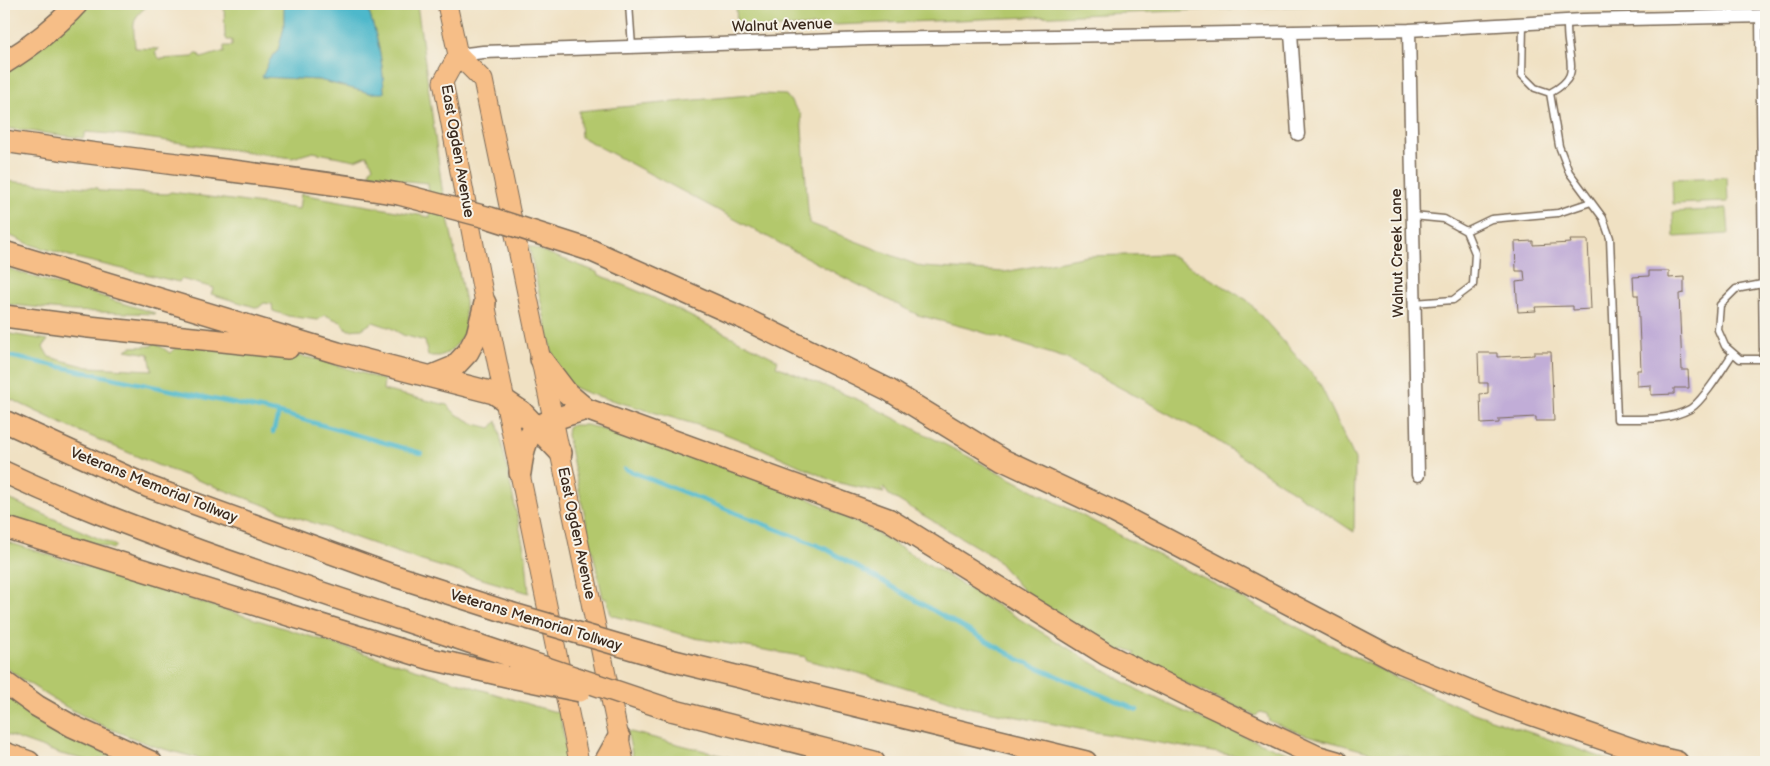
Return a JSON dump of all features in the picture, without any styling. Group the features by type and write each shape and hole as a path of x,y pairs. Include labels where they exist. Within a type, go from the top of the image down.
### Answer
{"highway":[{"path":"4,63 29,48 59,23 77,4"},
{"path":"4,141 105,156 324,182 400,194 490,218 590,250 747,320 889,390 1003,460 1114,512 1402,662 1502,704 1655,757 1677,762"},
{"path":"4,154 105,156"},
{"path":"4,252 338,353 494,393 522,412 545,424 561,453"},
{"path":"432,376 454,367 468,352 477,335 485,303"},
{"path":"4,316 88,327 338,353"},
{"path":"542,359 568,393 586,409 888,518 1107,654 1212,708 1316,756 1337,762"},
{"path":"520,473 524,452 531,435 545,424 586,409"},
{"name":"Veterans Memorial Tollway","path":"4,421 149,487 392,575 510,613 670,660 1086,762"},
{"path":"4,472 134,527 243,566 671,710"},
{"path":"4,527 431,659 671,710 874,762"},
{"path":"4,682 38,706 72,726 151,762"},
{"path":"605,762 619,737"},
{"path":"4,753 29,762"}],"main road":[{"path":"447,4 458,55"},
{"name":"East Ogden Avenue","path":"545,424 542,359 483,80 458,55 443,82 485,303 579,762"},
{"name":"East Ogden Avenue","path":"561,453 624,762"}],"street":[{"name":"Walnut Avenue","path":"458,55 483,52 869,39 1409,30 1567,21 1763,16"},
{"name":"Walnut Creek Lane","path":"1409,30 1418,475"},
{"path":"1291,32 1298,134"}],"lane":[{"path":"629,4 632,47"},
{"path":"1762,284 1736,289 1720,305 1718,330 1725,346 1740,359 1763,359 1763,16"},
{"path":"1523,24 1522,75 1535,88 1550,93 1561,88 1569,78 1572,63 1567,21"},
{"path":"1550,93 1559,146 1569,172 1603,218 1610,238 1617,419 1647,419 1674,416 1691,408 1704,394 1733,354"},
{"path":"1466,231 1491,219 1558,213 1591,202"},
{"path":"1412,216 1444,219 1466,231 1475,253 1472,285 1453,300 1414,303"}],"green space":[{"path":"86,4 150,4 143,9 134,23 135,48 159,49 155,53 160,59 193,57 196,54 199,54 200,58 224,53 224,46 232,46 232,40 227,40 225,36 224,4 284,4 284,28 278,50 269,61 263,77 319,80 370,93 384,92 379,47 366,4 417,4 442,188 465,302 465,331 458,343 449,352 440,356 428,356 425,341 403,335 391,328 373,322 362,329 348,330 341,322 325,315 318,320 288,316 273,311 272,304 264,303 258,308 211,294 214,288 181,279 179,282 80,259 29,244 4,233 4,181 97,188 99,191 167,194 171,192 299,209 301,194 430,217 428,183 385,179 370,175 370,170 373,166 367,155 355,160 313,152 292,158 124,135 86,132 83,138 4,128 4,69"},
{"path":"736,4 1348,4 737,29"},
{"path":"759,94 786,95 801,115 809,223 922,267 1005,272 1087,256 1168,254 1247,300 1319,382 1355,459 1354,532 1210,436 1065,358 975,330 918,315 581,137 579,111"},
{"path":"1727,177 1728,202 1673,204 1672,179"},
{"path":"1727,209 1729,234 1674,237 1673,212"},
{"path":"529,246 597,272 597,274 654,298 778,360 776,366 861,401 1384,672 1471,712 1615,762 1409,762 1409,757 1397,755 1394,759 1303,734 1269,721 1267,714 1260,712 1256,716 1134,659 1135,652 1126,649 1120,652 1028,596 994,557 889,495 884,488 881,489 884,493 835,482 756,446 715,430 587,393 571,386 561,373 551,349"},
{"path":"4,267 58,285 62,283 155,314 72,311 4,304"},
{"path":"4,333 48,340 43,347 49,357 88,367 152,370 149,354 126,350 131,347 152,346 154,342 170,353 182,341 244,347 317,359 384,380 383,390 447,405 456,414 475,424 491,428 497,421 526,558 529,593 419,560 157,465 4,396"},
{"path":"587,425 634,438 802,495 871,530 1138,690 1185,712 1276,749 1315,762 1272,762 1095,732 972,708 859,673 806,660 806,657 695,638 611,615 607,599 603,598 567,435 568,427"},
{"path":"4,497 116,546 113,549 4,516"},
{"path":"4,541 560,713 568,762 212,762 153,746 105,727 66,707 4,666"},
{"path":"4,694 26,710 83,744 123,759 123,762 119,762 116,758 112,760 106,756 95,762 61,754 4,734"},
{"path":"627,731 748,762 634,762"}],"water":[{"path":"284,4 366,4 379,48 384,93 370,93 319,80 262,77 269,61 278,50 284,28"}],"building":[{"path":"1570,240 1588,240 1591,309 1573,310 1573,306 1535,307 1536,311 1518,312 1516,282 1525,281 1524,271 1516,271 1515,242 1533,241 1533,245 1571,243"},
{"path":"1649,271 1669,271 1669,278 1684,277 1684,293 1679,294 1682,370 1688,370 1689,388 1674,388 1674,394 1651,395 1651,385 1637,386 1637,370 1641,370 1638,295 1634,295 1633,277 1649,276"},
{"path":"1534,352 1551,352 1554,421 1536,421 1536,417 1499,419 1499,423 1481,424 1480,394 1488,393 1488,383 1479,383 1478,353 1497,353 1497,357 1534,355"}],"waterway":[{"path":"4,355 279,413 421,453"},
{"path":"273,432 279,413"},
{"path":"625,469 824,548 1022,661 1137,710"}]}
